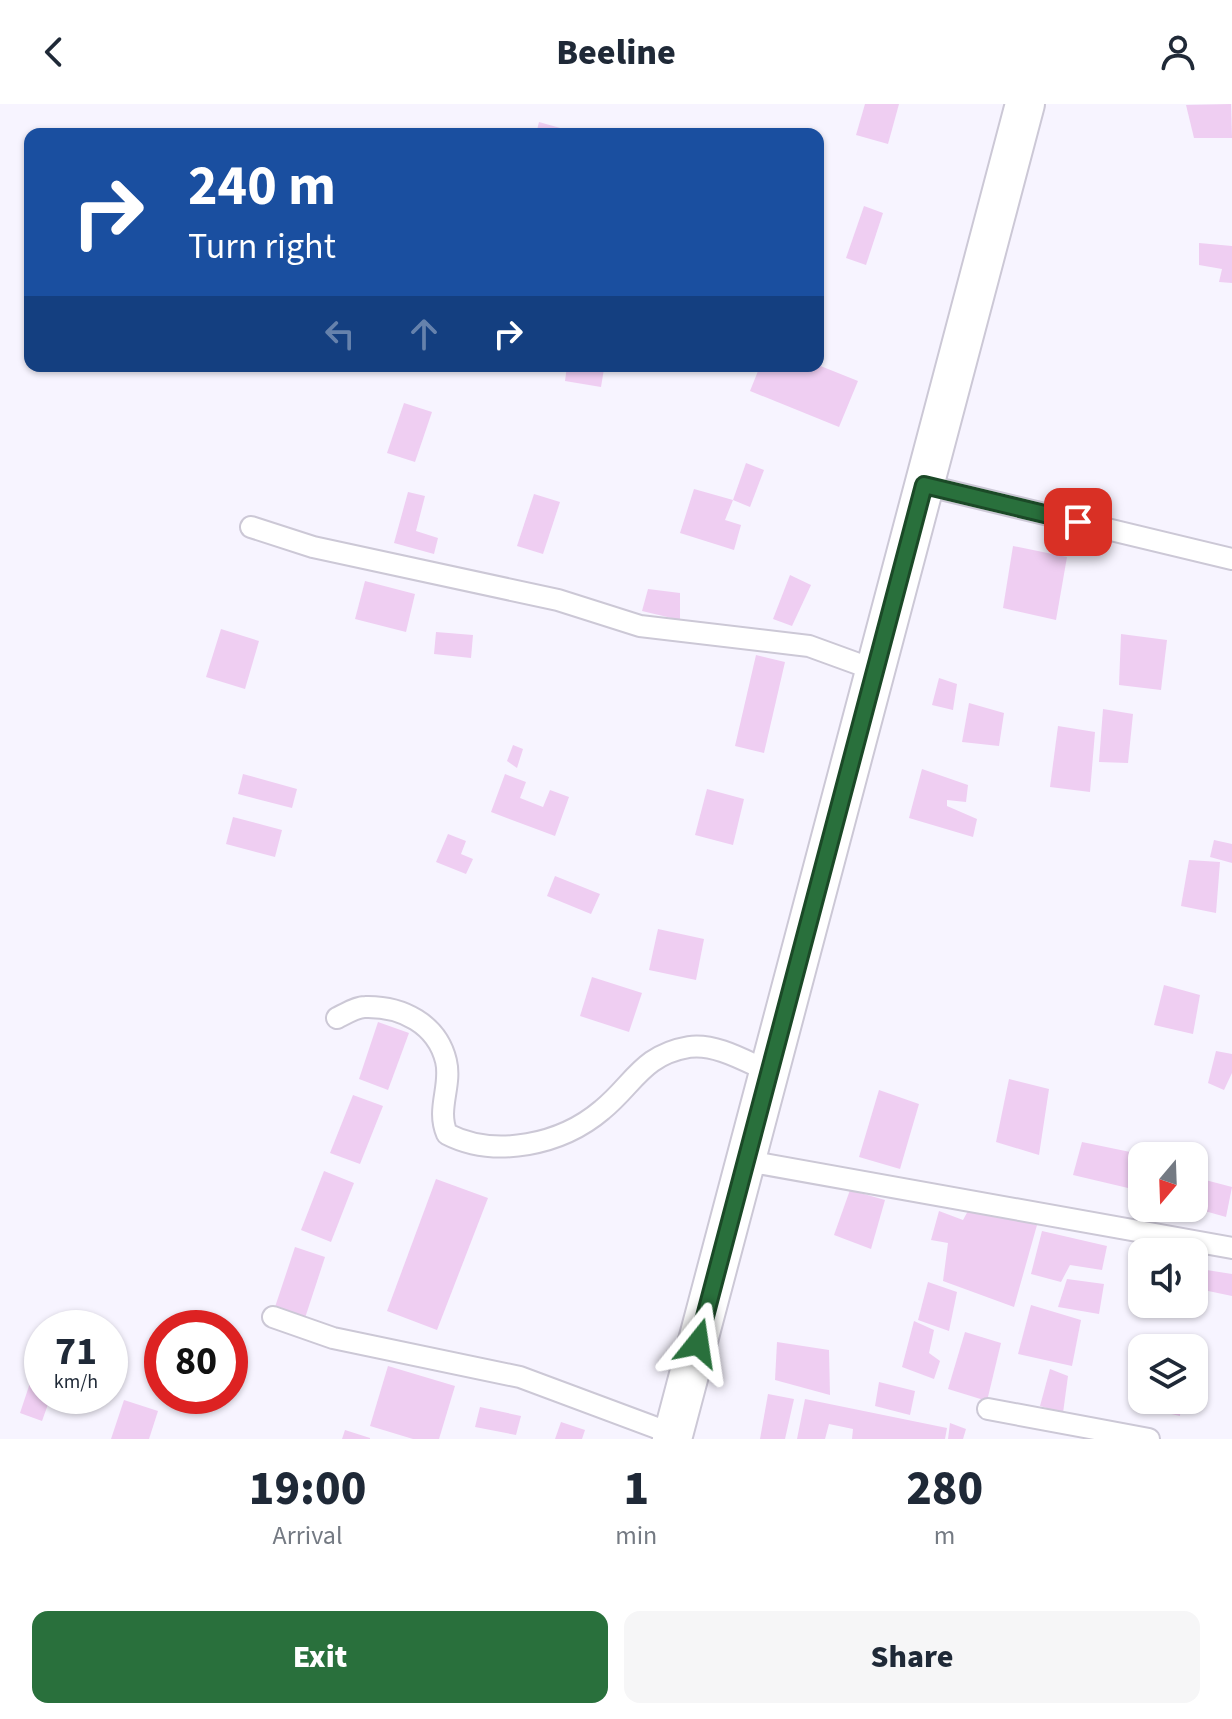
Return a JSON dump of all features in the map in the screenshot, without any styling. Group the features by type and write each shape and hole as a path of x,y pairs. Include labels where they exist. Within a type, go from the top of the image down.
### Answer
{"highway":[{"path":"673,1437 1025,104"}],"street":[{"path":"924,485 1232,559"},
{"path":"251,527 313,547 558,600 640,626 809,646 875,670"},
{"path":"337,1018 363,1006 420,1020 436,1037 447,1063 441,1118 447,1134 485,1145 536,1144 570,1131 603,1110 631,1077 662,1055 692,1046 727,1053 770,1072"},
{"path":"747,1161 1232,1248"},
{"path":"273,1317 333,1338 520,1377 673,1437"},
{"path":"988,1409 1149,1439"}],"building":[{"path":"865,104 899,104 888,144 856,135"},
{"path":"1231,104 1232,138 1194,138 1186,105"},
{"path":"539,122 560,128 538,128"},
{"path":"864,206 883,213 866,265 846,258"},
{"path":"1199,243 1232,246 1232,283 1219,282 1222,269 1199,265"},
{"path":"824,367 858,381 839,427 750,391 758,372 824,372"},
{"path":"566,372 604,372 601,387 565,381"},
{"path":"404,403 432,412 415,462 387,453"},
{"path":"746,463 764,470 750,507 733,500"},
{"path":"694,489 733,500 725,520 741,525 734,550 680,533"},
{"path":"408,492 425,496 416,531 438,538 434,554 394,543"},
{"path":"534,494 560,502 543,554 517,546"},
{"path":"1013,546 1067,557 1056,620 1003,608"},
{"path":"790,575 811,585 792,626 773,619"},
{"path":"365,581 415,594 406,632 355,619"},
{"path":"648,589 680,593 680,620 642,611"},
{"path":"221,629 259,641 245,689 206,677"},
{"path":"436,632 473,635 471,658 434,654"},
{"path":"1121,634 1167,640 1161,690 1119,685"},
{"path":"756,655 785,662 764,753 735,746"},
{"path":"939,678 957,684 953,710 932,705"},
{"path":"969,703 1004,713 999,746 962,742"},
{"path":"1103,709 1133,714 1128,763 1099,762"},
{"path":"1058,726 1095,732 1090,792 1050,787"},
{"path":"513,745 523,749 517,768 507,761"},
{"path":"922,769 968,785 966,802 947,800 947,806 977,819 973,837 909,818"},
{"path":"243,774 297,789 292,808 238,794"},
{"path":"505,774 526,782 520,798 543,807 550,790 569,797 555,836 491,812"},
{"path":"707,789 744,799 733,845 695,835"},
{"path":"233,817 282,830 275,857 226,844"},
{"path":"448,834 466,841 461,854 473,859 466,874 436,862"},
{"path":"1214,840 1232,844 1232,863 1210,857"},
{"path":"1189,860 1220,862 1216,913 1181,906"},
{"path":"555,876 600,894 591,914 547,896"},
{"path":"658,929 704,939 696,980 649,970"},
{"path":"592,977 642,993 629,1032 580,1016"},
{"path":"1164,985 1200,995 1193,1034 1154,1025"},
{"path":"378,1022 409,1033 388,1090 359,1079"},
{"path":"1216,1051 1232,1054 1232,1073 1224,1090 1208,1083"},
{"path":"1009,1079 1049,1089 1039,1155 996,1142"},
{"path":"879,1090 919,1104 900,1169 859,1157"},
{"path":"353,1095 383,1106 360,1164 330,1153"},
{"path":"1082,1142 1128,1152 1128,1188 1073,1175"},
{"path":"324,1171 354,1183 331,1242 301,1230"},
{"path":"436,1179 488,1198 437,1330 387,1311"},
{"path":"1208,1181 1232,1187 1226,1217 1208,1212"},
{"path":"850,1190 885,1200 871,1249 834,1235"},
{"path":"969,1209 1037,1225 1014,1307 943,1281 948,1243 931,1240 939,1211 963,1220"},
{"path":"1042,1231 1107,1246 1102,1270 1070,1265 1061,1282 1031,1274"},
{"path":"295,1247 325,1257 305,1318 275,1307"},
{"path":"1208,1270 1232,1274 1232,1296 1208,1291"},
{"path":"1067,1279 1104,1284 1099,1314 1058,1307"},
{"path":"928,1282 957,1292 949,1331 918,1320"},
{"path":"1031,1305 1081,1320 1072,1366 1018,1354"},
{"path":"914,1321 934,1330 929,1353 940,1361 934,1379 902,1367"},
{"path":"965,1332 1001,1343 987,1401 948,1389"},
{"path":"777,1342 829,1350 830,1395 775,1380"},
{"path":"388,1366 455,1386 439,1439 413,1439 370,1426"},
{"path":"1050,1369 1068,1376 1063,1413 1040,1406"},
{"path":"879,1382 915,1391 910,1415 875,1406"},
{"path":"768,1394 794,1399 785,1439 760,1439"},
{"path":"805,1399 947,1428 945,1439 852,1439 853,1429 829,1424 825,1439 797,1439"},
{"path":"24,1401 24,1414 45,1414 42,1421 20,1413"},
{"path":"128,1401 144,1406 144,1414 157,1414 149,1439 111,1439 119,1414 128,1414"},
{"path":"480,1407 521,1416 516,1435 475,1427"},
{"path":"561,1422 585,1430 582,1439 555,1439"},
{"path":"950,1423 966,1429 963,1439 948,1439"},
{"path":"345,1430 370,1438 370,1439 342,1439"}],"route":[{"path":"698,1343 924,485 1078,522"}]}
